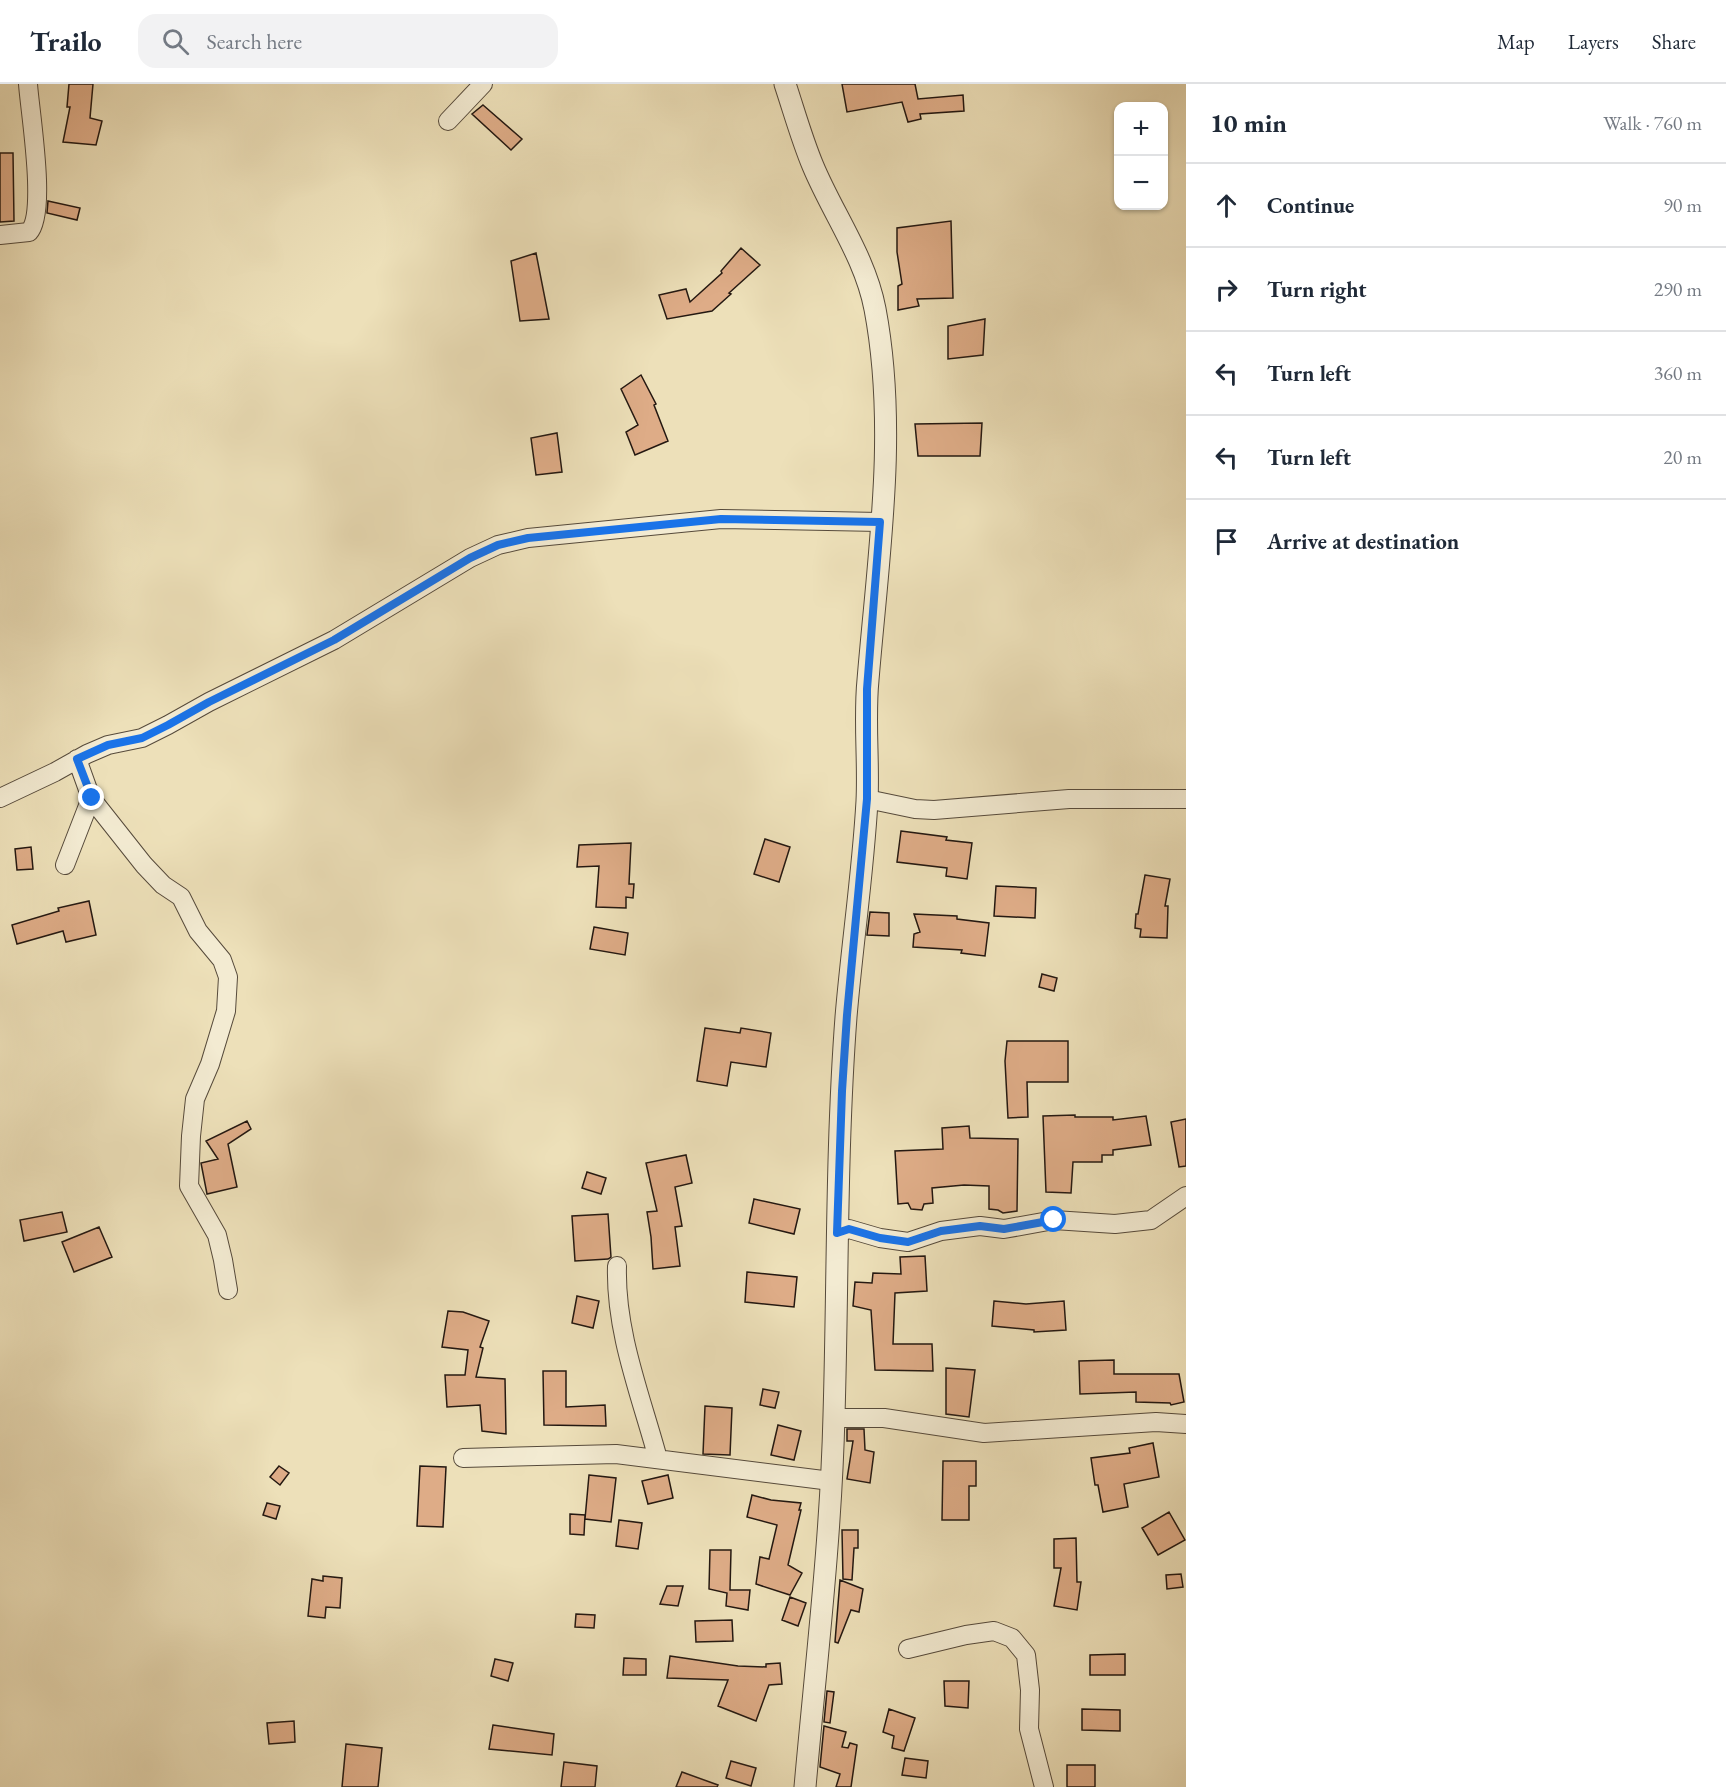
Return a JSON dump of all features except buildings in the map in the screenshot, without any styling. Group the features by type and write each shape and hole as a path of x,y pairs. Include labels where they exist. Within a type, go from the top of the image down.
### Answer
{"street":[{"path":"0,236 29,232 36,220 38,177 28,84"},
{"path":"448,121 483,84"},
{"path":"785,84 812,164 855,250 874,304 884,367 886,415 885,466 867,689 867,799 842,1091 831,1481 822,1616 805,1787"},
{"path":"0,798 108,745 142,738 168,725 334,640 470,558 498,545 528,538 721,519 880,522"},
{"path":"77,759 92,798 144,865 163,885 181,897 198,931 222,960 228,977 226,1011 210,1064 195,1099 189,1186 217,1235 224,1260 228,1290"},
{"path":"66,865 92,798"},
{"path":"867,799 915,809 934,810 1070,799 1186,799"},
{"path":"837,1233 849,1229 880,1238 908,1242 941,1231 980,1226 1004,1229 1054,1220 1115,1224 1151,1220 1186,1196"},
{"path":"617,1266 616,1282 629,1358 658,1459"},
{"path":"834,1418 884,1418 984,1432 1156,1422 1186,1424"},
{"path":"463,1458 603,1453 831,1481"},
{"path":"908,1649 966,1635 994,1631 1012,1638 1026,1655 1030,1690 1029,1730 1044,1787"}],"route":[{"path":"92,798 77,759 108,745 142,738 168,725 334,640 470,558 498,545 528,538 721,519 880,522 867,689 867,799 847,1015 837,1233 849,1229 880,1238 908,1242 941,1231 980,1226 1004,1229 1054,1220"}]}
